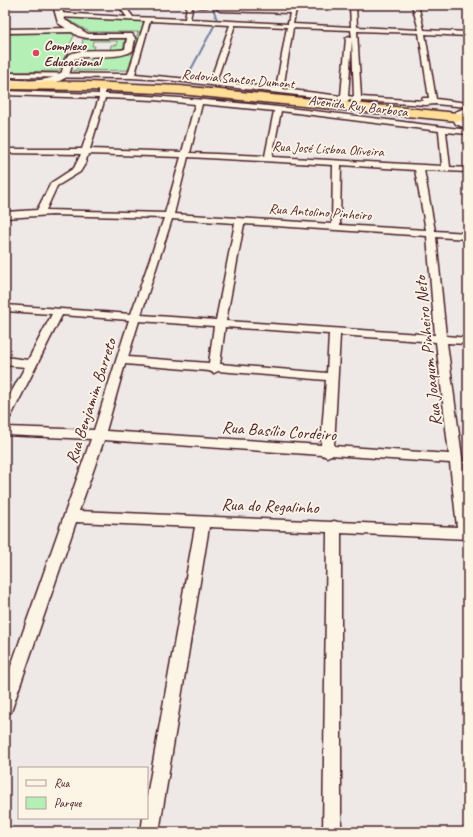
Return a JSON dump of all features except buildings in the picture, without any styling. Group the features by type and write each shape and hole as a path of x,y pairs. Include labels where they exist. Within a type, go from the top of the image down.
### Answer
{"highway":[{"name":"Rodovia Santos Dumont","path":"5,84 61,80 89,86 102,91 201,92 345,98 432,106 445,121 466,118"},
{"path":"32,93 53,91 61,80"}],"street":[{"path":"57,5 61,21 87,36 129,36 131,38 129,50 123,52 76,55 68,61 67,72 61,80"},
{"path":"121,5 132,18"},
{"path":"187,21 190,5"},
{"path":"198,5 208,5"},
{"path":"349,5 358,99"},
{"path":"5,75 61,80 131,76 167,78 345,98 353,5"},
{"path":"415,5 422,32 432,106 466,118"},
{"path":"59,15 233,24 255,17 266,8 294,8 279,90"},
{"path":"220,9 291,26 468,34"},
{"path":"131,76 148,19"},
{"path":"54,31 63,28 65,24"},
{"path":"212,83 233,24"},
{"path":"5,31 75,30"},
{"path":"41,212 52,187 79,167 86,151 102,102 102,91"},
{"name":"Avenida Ruy Barbosa","path":"5,93 102,91 442,129 466,118"},
{"name":"Rua Benjamim Barreto","path":"5,706 99,435 121,360 169,216 199,103"},
{"path":"268,159 278,110"},
{"path":"399,124 410,120 466,118"},
{"path":"442,129 446,169"},
{"name":"Rua José Lisboa Oliveira","path":"5,151 86,151 186,154 468,170"},
{"path":"336,227 337,162"},
{"name":"Rua Joaqum Pinheiro Neto","path":"419,167 431,234 441,339 466,533"},
{"name":"Rua Antolino Pinheiro","path":"5,215 41,212 169,216 468,236"},
{"path":"214,369 220,324 240,220"},
{"path":"5,308 468,341"},
{"path":"5,416 58,312"},
{"path":"327,452 335,332"},
{"path":"121,360 214,369 333,377"},
{"path":"5,361 32,364"},
{"name":"Rua Basílio Cordeiro","path":"5,431 99,435 327,452 456,459"},
{"name":"Rua do Regalinho","path":"70,516 334,526 466,533"},
{"path":"150,832 203,521"},
{"path":"332,832 334,526"}],"green space":[{"path":"70,17 144,21 141,32 90,32 68,20"},
{"path":"138,32 141,32 133,70 73,71 98,55 132,54"},
{"name":"Complexo Educacional","path":"75,33 59,71 5,72 5,34"},
{"path":"83,39 125,39 123,50 110,51 111,45 117,45 117,41 93,41 92,46 95,46 94,50 81,50"}],"waterway":[{"path":"212,5 217,20 216,21"},
{"path":"187,77 214,26"}],"place":[{"name":"Complexo Educacional","path":"36,53"}]}
